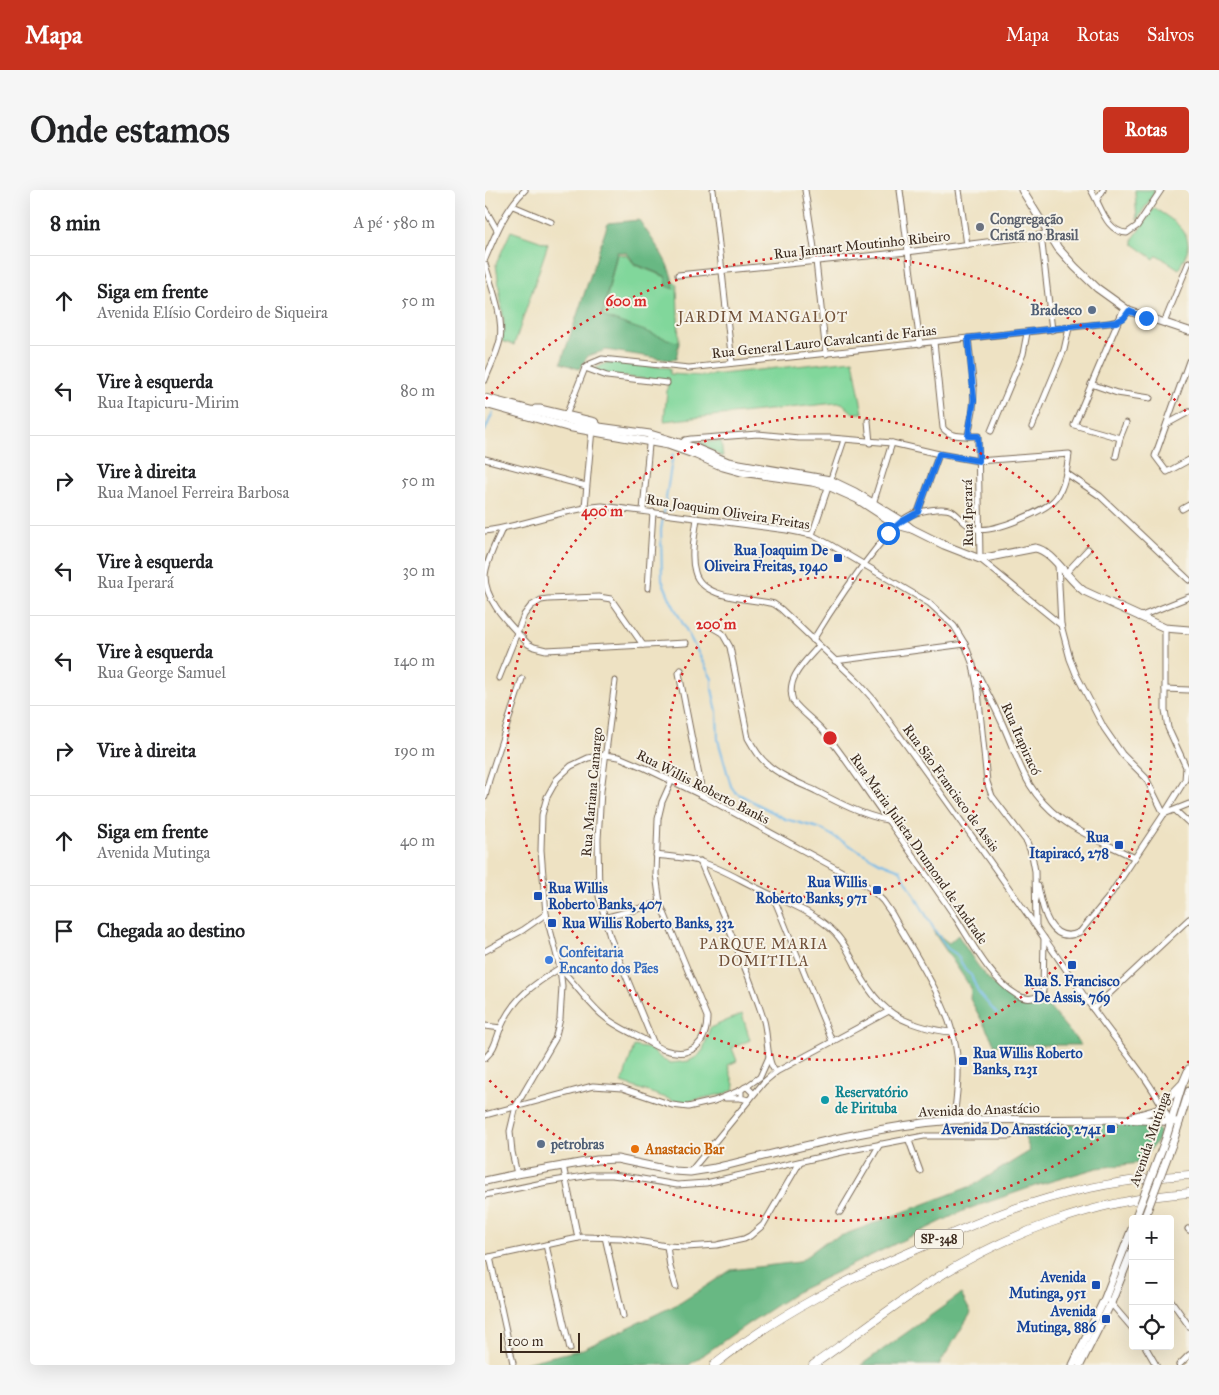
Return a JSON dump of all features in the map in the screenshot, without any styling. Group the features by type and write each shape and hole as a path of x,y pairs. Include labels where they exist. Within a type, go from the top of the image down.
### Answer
{"highway":[{"name":"SP-348","path":"714,1365 769,1325 819,1295 883,1263 972,1225 1029,1204 1085,1189 1189,1175"},
{"name":"SP-348","path":"813,1365 924,1286 982,1253 1056,1220 1106,1206 1167,1195 1189,1194"}],"main road":[{"path":"1022,190 1045,234 1097,288 1126,310 1189,331"},
{"path":"485,398 594,428 650,438 724,461 829,483 855,492 872,506 899,523 944,546 980,559 1038,548 1047,554 1077,587 1165,628 1189,630"},
{"path":"485,404 567,427 594,428"},
{"name":"Avenida Mutinga","path":"1145,1215 1170,1139 1170,1122 1189,1069"},
{"path":"1182,1085 1186,1091 1185,1106"},
{"name":"Avenida do Anastácio","path":"1122,1119 1154,1112 1182,1085"},
{"name":"Avenida Mutinga","path":"1137,1215 1179,1122 1189,1091"},
{"name":"Avenida do Anastácio","path":"485,1181 563,1165 617,1159 673,1171 690,1172 715,1168 879,1129 927,1122 954,1120 1122,1119 1179,1122"},
{"path":"1082,1364 1129,1249"},
{"path":"1073,1365 1108,1300"}],"street":[{"path":"485,259 497,230 525,190"},
{"path":"713,190 732,363"},
{"path":"805,190 816,261 826,354"},
{"path":"900,190 920,344"},
{"path":"959,190 967,245"},
{"path":"1091,190 1108,222 1117,232 1127,233 1137,226 1161,190"},
{"path":"1097,200 1103,190"},
{"path":"513,206 551,222"},
{"path":"485,209 497,230"},
{"path":"1045,234 1052,330"},
{"name":"Rua Jannart Moutinho Ribeiro","path":"678,275 907,252 1045,234"},
{"path":"1164,323 1189,262"},
{"path":"485,264 500,317 501,331 485,380"},
{"path":"1120,438 1074,425 1116,322 1124,318 1126,310"},
{"name":"Rua General Lauro Cavalcanti de Farias","path":"585,368 603,359 680,368 1027,333 1116,322"},
{"path":"1032,427 1064,350 1069,328"},
{"path":"991,431 1023,354 1027,333"},
{"path":"934,342 942,424 948,433 968,436 974,400 968,338"},
{"path":"1189,361 1155,456 1166,472 1189,460"},
{"path":"567,413 585,368 607,376 667,383"},
{"path":"1091,384 1117,393 1150,398"},
{"path":"533,411 535,408 540,408 595,421 585,507"},
{"path":"1167,424 1189,412"},
{"path":"868,421 870,443"},
{"path":"1116,456 1126,423"},
{"path":"679,446 691,439 758,434 892,443 979,461 1069,454 1060,492 1051,503 1019,519 979,530 973,528 949,510 918,512 899,523 863,564 837,600 813,640"},
{"name":"Rua Iperará","path":"968,436 978,436 980,559"},
{"path":"643,510 650,438"},
{"path":"812,535 844,440"},
{"path":"872,506 892,443"},
{"path":"918,512 939,454"},
{"path":"485,459 586,486"},
{"path":"1066,473 1100,496 1189,580"},
{"name":"Rua Joaquim Oliveira Freitas","path":"485,531 502,529 585,507 614,506 787,530 812,535 929,603 954,626 965,644 973,665 978,691 987,782 992,796 1027,842 1032,855 1035,871 1037,926"},
{"path":"1182,509 1189,506"},
{"path":"648,588 656,512"},
{"name":"Rua São Francisco de Assis","path":"697,518 693,551 694,571 702,585 714,593 774,604 857,681 873,699 1037,926 1093,1009 1153,1088 1170,1122"},
{"path":"502,529 488,566 485,582 494,604 528,644 546,650 686,643"},
{"path":"1065,574 1089,549"},
{"path":"980,559 1061,625"},
{"path":"1058,565 1061,625 1070,659 1104,728 1122,754 1146,778 1164,814"},
{"path":"499,678 524,615 531,606 541,600 606,597 613,602 643,645"},
{"path":"1139,617 1189,597"},
{"path":"710,626 722,633 730,647 748,738 755,751 765,763 781,775 855,810 872,817 888,820"},
{"path":"1035,871 1043,912 1053,929 1060,934 1075,935 1085,928 1108,898 1185,780 1186,767 1168,728 1165,710 1165,628"},
{"path":"835,661 965,644"},
{"name":"Rua Maria Julieta Drumond de Andrade","path":"819,646 791,680 790,694 793,701 825,733 938,891 980,958 1003,984 1016,995 1024,998 1036,998 1041,995 1043,990 1044,937"},
{"name":"Rua Itapiracó","path":"973,665 1003,724 1027,782 1042,802 1061,818 1080,830 1135,858"},
{"path":"681,670 679,673 703,796"},
{"path":"485,797 522,679"},
{"name":"Rua Mariana Camargo","path":"615,682 604,754 597,839 598,881 604,918 654,1045"},
{"path":"1165,690 1189,690"},
{"path":"517,1174 510,1131 516,1106 555,1039 563,998 559,968 546,914 541,850 542,815 547,797 557,779 571,766 588,758 604,754"},
{"name":"Rua Willis Roberto Banks","path":"604,754 627,760 703,796 870,888 883,901 939,999 953,1032 958,1074 954,1120"},
{"path":"559,968 602,1014 619,1028 671,1052 685,1052 695,1049 704,1039 707,1018 660,903 656,874 658,819 662,802 671,782"},
{"path":"1164,814 1176,811 1189,804"},
{"path":"1176,811 1189,823"},
{"path":"656,855 700,861 817,918 841,940 874,996 889,1011 908,1021 942,1032 953,1032"},
{"path":"700,861 754,990 767,1032 772,1066 777,1072"},
{"path":"772,895 832,1042"},
{"path":"604,918 660,903"},
{"path":"485,951 523,930 546,914"},
{"path":"1093,1009 1189,919"},
{"path":"485,1058 494,1048 511,1008 522,994 540,979 559,968"},
{"path":"690,1172 770,1076 889,1011"},
{"path":"485,1026 501,1028"},
{"path":"485,1115 593,1086 622,1088 672,1104 688,1107 722,1098 743,1089 760,1076 770,1057"},
{"path":"760,1076 770,1076"},
{"path":"743,1089 751,1090 751,1097"},
{"path":"739,1112 743,1089"},
{"path":"722,1098 742,1098 748,1100 751,1097"},
{"name":"Avenida do Anastácio","path":"485,1195 591,1176 612,1175 677,1185 706,1184 908,1138 924,1136 1010,1136"},
{"path":"908,1138 920,1171"},
{"path":"840,1212 880,1144"},
{"path":"513,1363 488,1258 578,1238 605,1237 686,1247 717,1245 750,1236 763,1225 801,1162"},
{"path":"563,1165 578,1238"},
{"path":"605,1237 623,1316"},
{"path":"546,1245 571,1349"},
{"path":"667,1246 676,1287"},
{"path":"1108,1300 1129,1324"},
{"path":"1174,1305 1189,1326"},
{"path":"1081,1349 1082,1364"},
{"path":"1147,1350 1156,1365"},
{"path":"1179,1365 1189,1354"}],"green space":[{"path":"1135,190 1156,190 1137,220 1135,192"},
{"path":"1154,208 1176,223 1185,234 1188,247 1179,269 1157,255 1154,259 1133,244 1133,239"},
{"path":"639,220 666,262 674,289 667,286 665,276 635,264 627,253 617,252 602,316 679,343 676,359 670,360 606,350 588,356 579,369 561,363 608,223"},
{"path":"511,231 548,244 514,345 502,341 504,324 496,264"},
{"path":"617,254 627,255 635,265 666,277 667,280 677,284 679,344 602,318"},
{"path":"853,360 863,413 853,413 842,403 836,403 664,421 668,381 607,375 593,370 608,362 670,368 670,374 702,376"},
{"path":"721,441 723,457 699,443"},
{"path":"933,931 949,943 958,935 979,968 1008,996 1020,1002 1032,1004 1040,998 1042,999 1081,1045 995,1045 970,999 971,988"},
{"path":"742,1014 750,1040 732,1048 737,1061 728,1065 735,1088 727,1093 681,1103 622,1083 634,1046 650,1049 663,1060 671,1063 689,1061 698,1056 703,1050 710,1028"},
{"path":"1020,1124 1139,1125 1154,1127 1160,1131 1158,1140 1139,1163 1097,1168 1035,1186 965,1210 800,1290 689,1365 516,1365 583,1349 680,1303 731,1270 799,1262 825,1242 974,1185 1030,1151"},
{"path":"961,1294 971,1313 939,1365 861,1365"}],"waterway":[{"path":"485,431 493,412"},
{"path":"673,454 661,530 662,580 712,679 717,712 718,740 731,786 735,792 785,819 819,828 879,862 900,870 934,929 947,948 956,954 967,972 971,975 978,992 997,1014"}],"place":[{"name":"Congregação Cristã no Brasil","path":"980,227"},
{"name":"Bradesco","path":"1092,310"},
{"name":"Rua Joaquim De Oliveira Freitas, 1940","path":"838,558"},
{"name":"Rua Itapiracó, 278","path":"1119,845"},
{"name":"Rua Willis Roberto Banks, 971","path":"877,890"},
{"name":"Rua Willis Roberto Banks, 407","path":"538,896"},
{"name":"Rua Willis Roberto Banks, 332","path":"552,923"},
{"name":"Confeitaria Encanto dos Pães","path":"549,960"},
{"name":"Rua S. Francisco De Assis, 769","path":"1072,965"},
{"name":"Rua Willis Roberto Banks, 1231","path":"963,1061"},
{"name":"Reservatório de Pirituba","path":"825,1100"},
{"name":"Avenida Do Anastácio, 2741","path":"1111,1129"},
{"name":"petrobras","path":"541,1144"},
{"name":"Anastacio Bar","path":"635,1149"},
{"name":"Avenida Mutinga, 951","path":"1096,1285"},
{"name":"Avenida Mutinga, 886","path":"1106,1319"}],"district":[{"name":"JARDIM MANGALOT","path":"763,317"},
{"name":"PARQUE MARIA DOMITILA","path":"764,952"}],"route":[{"path":"888,533 902,521 918,512 939,454 979,461 978,436 968,436 974,400 968,338 1116,322 1124,318 1129,311 1146,318"}]}
